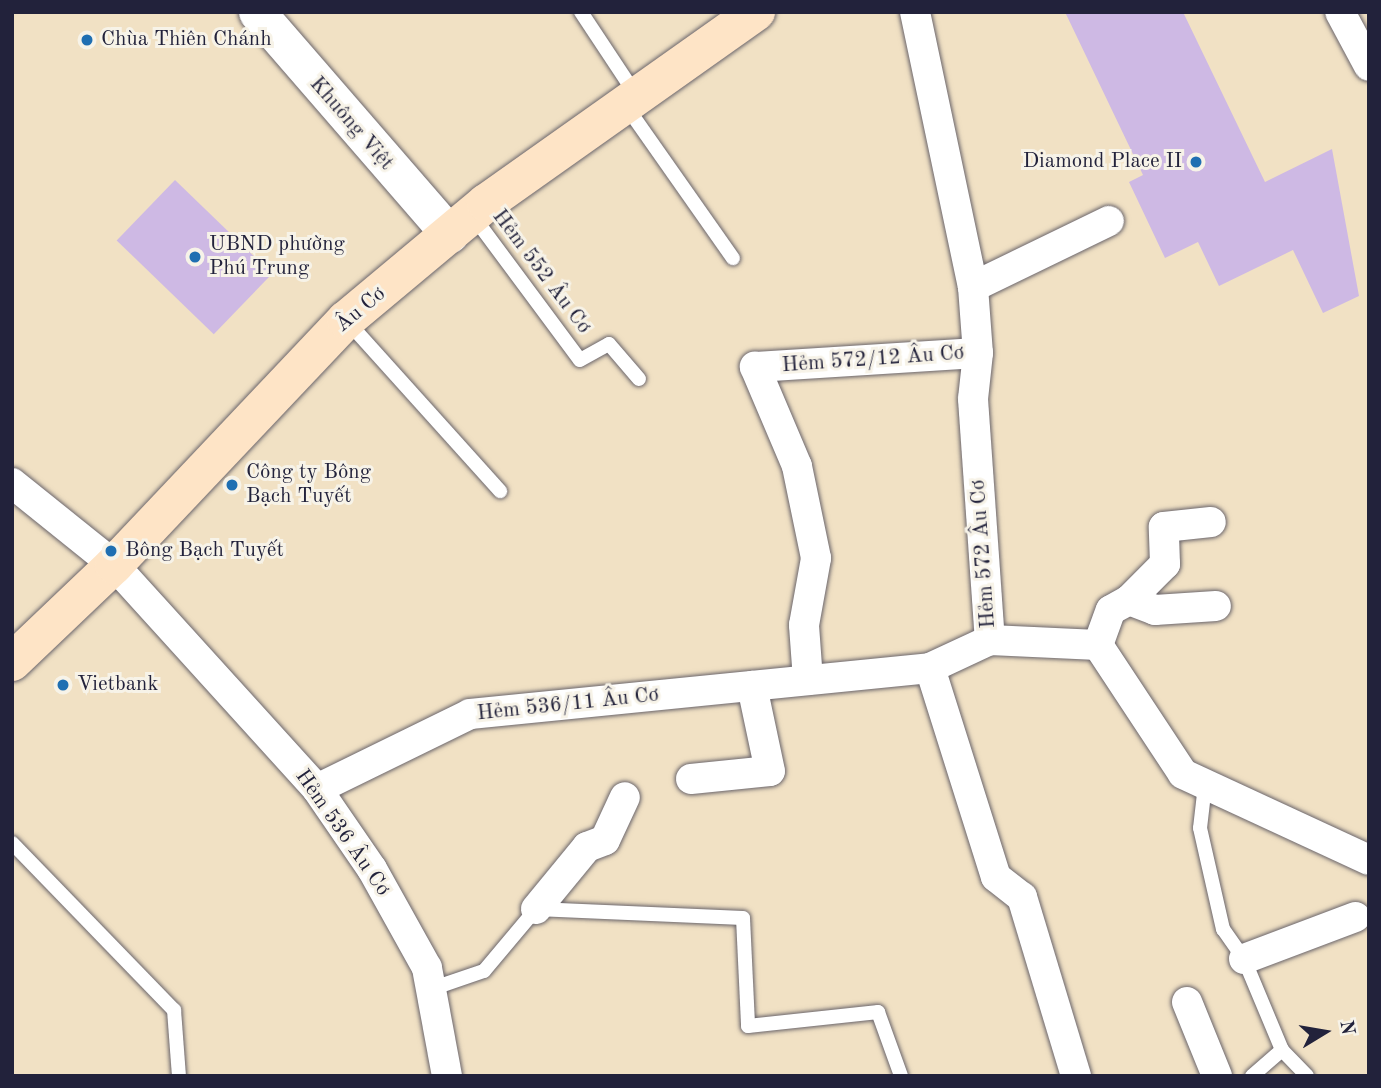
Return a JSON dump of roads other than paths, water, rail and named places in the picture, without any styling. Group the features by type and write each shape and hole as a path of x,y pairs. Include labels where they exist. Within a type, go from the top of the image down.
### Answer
{"main road":[{"name":"Âu Cơ","path":"12,662 114,565 346,320 460,224 756,12"}],"street":[{"name":"Khuông Việt","path":"257,12 460,224"},
{"name":"Hẻm 572 Âu Cơ","path":"808,680 930,668 990,640 973,399 978,353 973,287 915,12"},
{"path":"1340,12 1369,66"},
{"path":"973,287 1109,221"},
{"name":"Hẻm 572/12 Âu Cơ","path":"808,680 804,625 816,558 797,466 755,367 978,353"},
{"name":"Hẻm 536 Âu Cơ","path":"12,483 114,565 317,789 372,869 427,968 447,1076"},
{"path":"1098,645 1111,610 1129,600 1165,564 1164,527 1211,522"},
{"path":"1129,600 1155,610 1216,607"},
{"path":"990,640 1098,645"},
{"path":"1098,645 1183,774 1369,860"},
{"path":"930,668 996,877 1022,897 1076,1076"},
{"name":"Hẻm 536/11 Âu Cơ","path":"317,789 470,714 808,680"},
{"path":"691,779 770,771 752,686"},
{"path":"536,909 587,846 604,839 625,797"},
{"path":"1244,959 1355,917"},
{"path":"1187,1002 1217,1076"}],"lane":[{"path":"581,12 631,101 733,258"},
{"name":"Hẻm 552 Âu Cơ","path":"460,224 580,359 609,344 639,379"},
{"path":"346,320 500,491"},
{"path":"1205,785 1203,841 1223,929 1244,959 1282,1049 1307,1076"},
{"path":"12,843 174,1010 179,1076"},
{"path":"431,989 484,971 536,909 743,918 748,1026 878,1012 901,1076"},
{"path":"1252,1076 1282,1049"}],"place":[{"name":"Chùa Thiên Chánh","path":"87,40"},
{"name":"Diamond Place II","path":"1196,162"},
{"name":"UBND phường Phú Trung","path":"195,257"},
{"name":"Công ty Bông Bạch Tuyết","path":"232,485"},
{"name":"Bông Bạch Tuyết","path":"111,551"},
{"name":"Vietbank","path":"63,685"}]}
